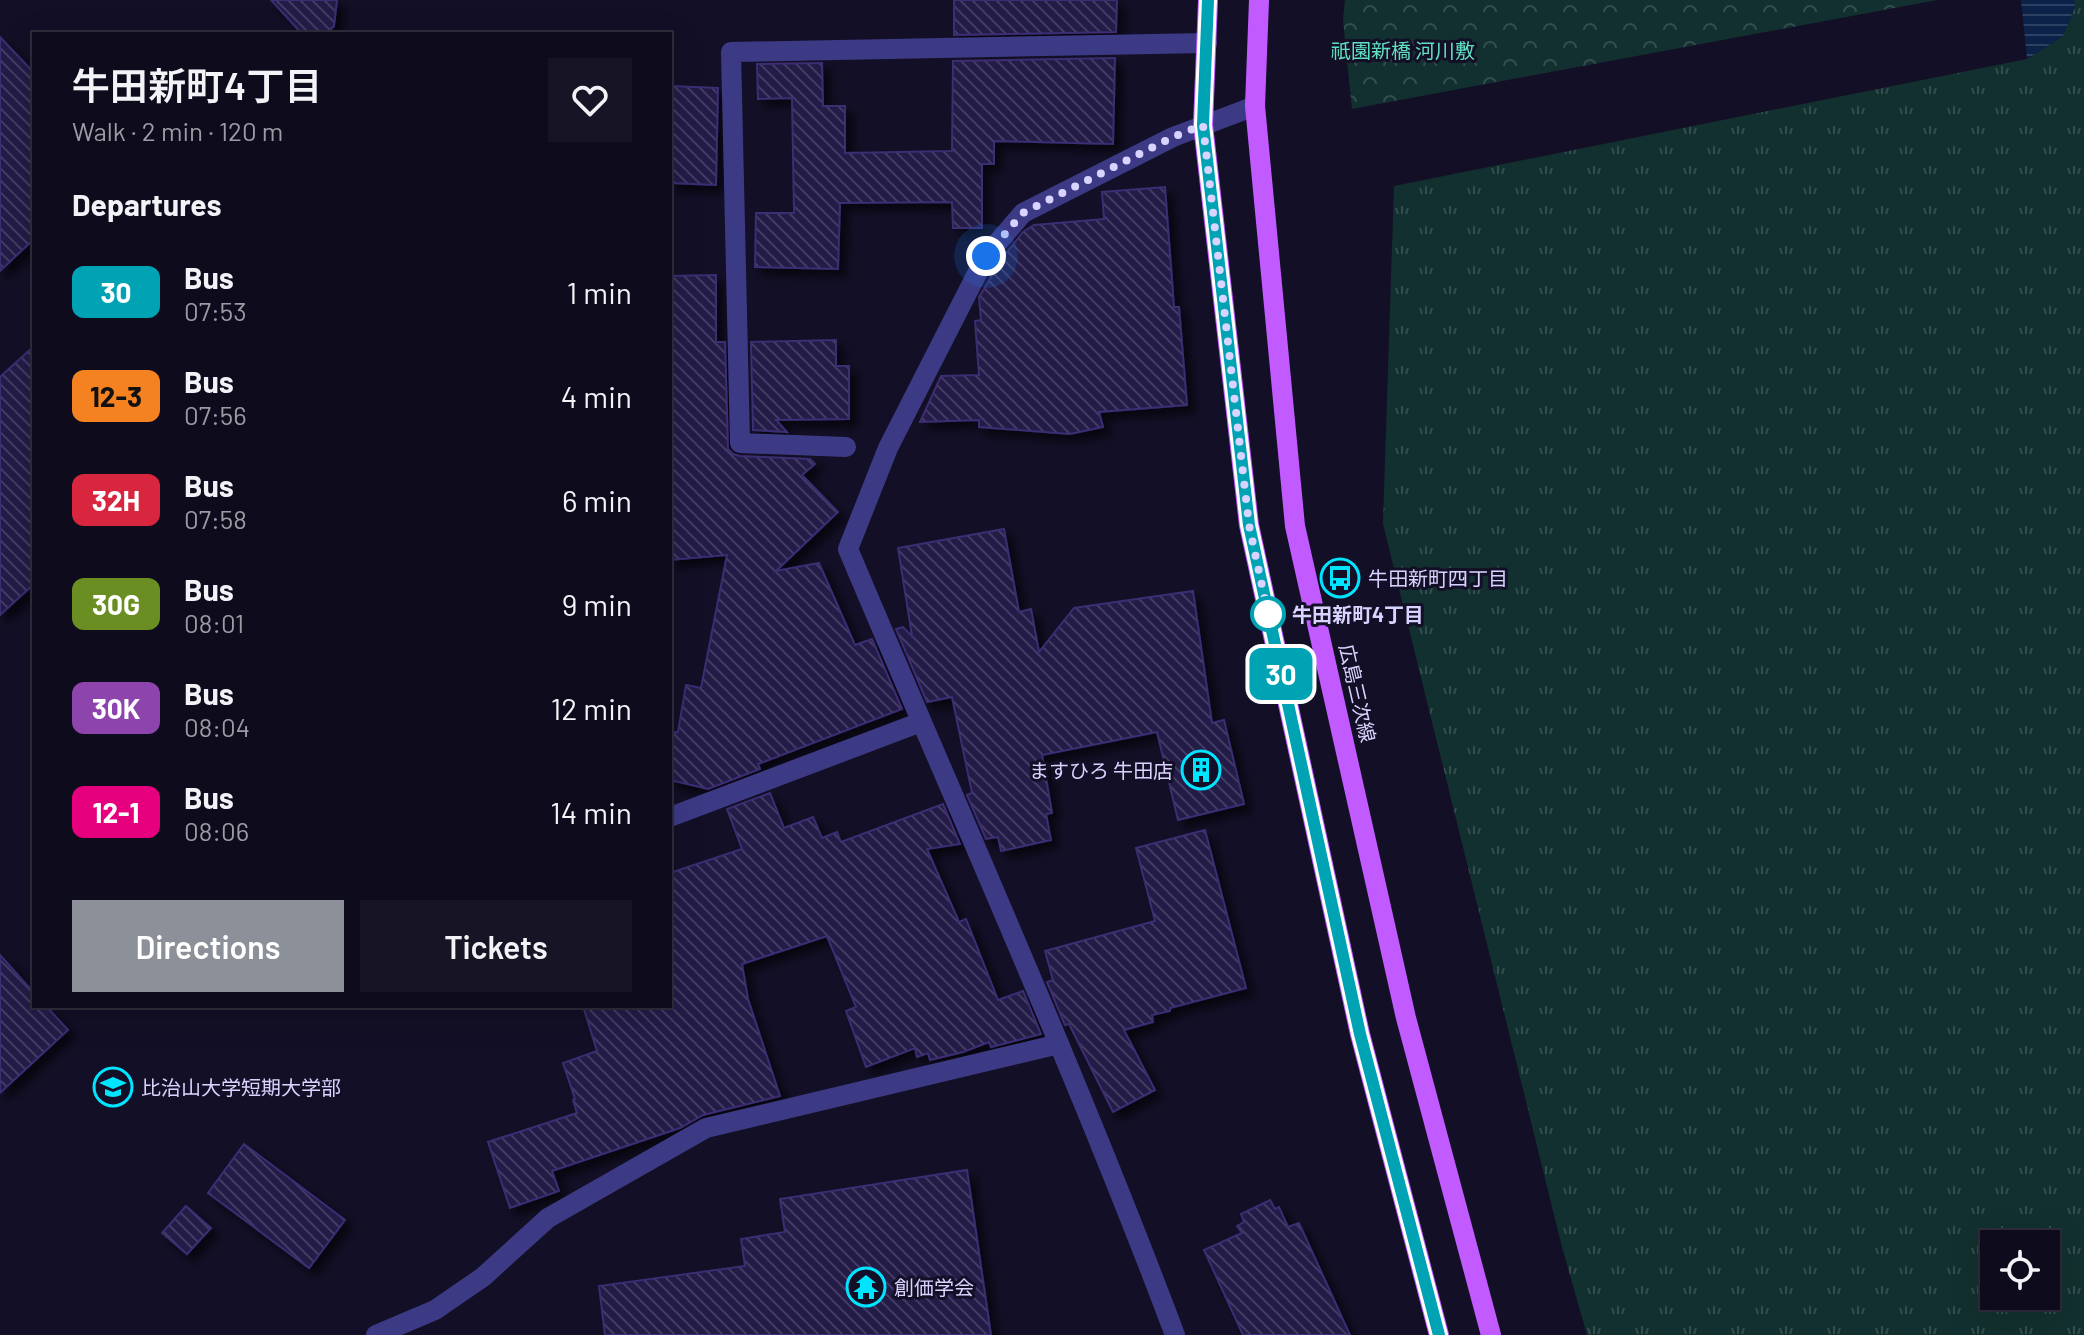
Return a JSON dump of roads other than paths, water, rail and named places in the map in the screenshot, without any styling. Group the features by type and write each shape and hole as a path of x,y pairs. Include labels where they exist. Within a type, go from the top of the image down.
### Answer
{"main road":[{"path":"1208,0 1203,125 1249,525 1360,1034 1439,1335"},
{"name":"広島三次線","path":"1259,0 1255,106 1295,526 1406,1018 1491,1335"}],"street":[{"path":"846,447 740,443 731,52 1207,43"},
{"path":"1175,1335 1127,1208 1059,1044 848,549 888,448 986,256 1023,213 1173,137 1255,106"},
{"path":"672,816 921,722"},
{"path":"376,1335 435,1310 483,1277 548,1218 706,1128 1059,1044"}],"water":[{"path":"2021,0 2074,0 2075,7 2063,36 2027,59"}],"place":[{"name":"牛田新町四丁目","path":"1340,578"},
{"name":"牛田新町4丁目","path":"1268,614"},
{"name":"ますひろ 牛田店","path":"1201,770"},
{"name":"比治山大学短期大学部","path":"113,1087"},
{"name":"創価学会","path":"866,1287"}],"park label":[{"name":"祇園新橋 河川敷","path":"1403,50"}]}
